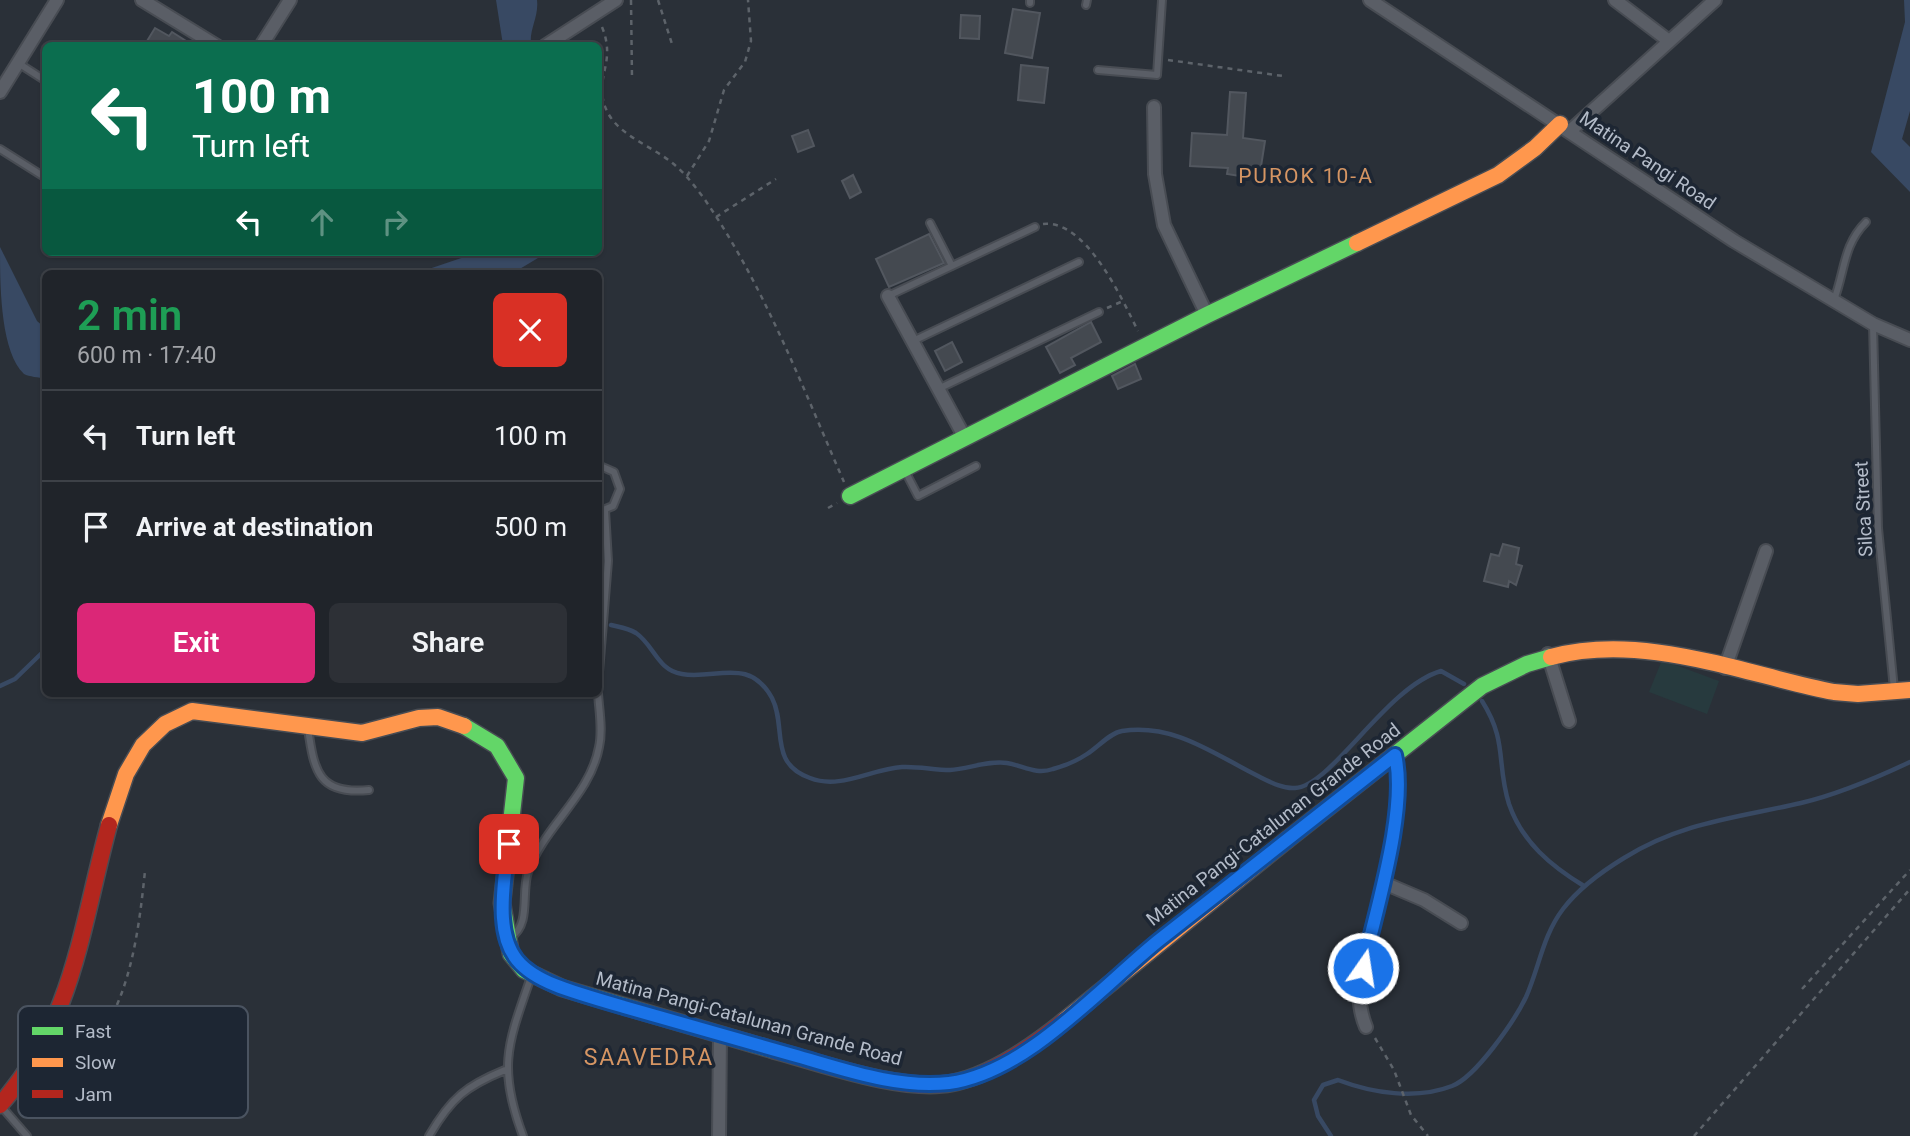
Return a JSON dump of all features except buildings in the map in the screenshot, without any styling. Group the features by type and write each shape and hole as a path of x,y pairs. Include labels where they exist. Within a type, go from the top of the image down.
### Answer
{"street":[{"path":"0,93 57,0"},
{"path":"142,0 210,42"},
{"path":"264,42 290,0"},
{"path":"551,42 616,0"},
{"name":"Matina Pangi Road","path":"1370,0 1734,241 1833,302 1910,340"},
{"path":"1615,0 1669,41"},
{"path":"850,496 1207,315 1498,175 1565,128 1715,0"},
{"path":"1154,107 1155,174 1164,225 1207,315"},
{"path":"888,296 965,438"},
{"path":"1725,668 1766,551"},
{"name":"Matina Pangi-Catalunan Grande Road","path":"60,1006 83,942 118,795 142,746 171,718 192,711 362,733 419,718 438,717 471,728 496,746 512,767 516,791 503,883 507,940 517,963 532,975 588,997 890,1080 951,1083 978,1074 1038,1042 1156,944 1482,686 1505,672 1548,654 1574,649 1624,648 1834,692 1902,691"},
{"path":"1548,654 1569,721"},
{"path":"1366,1027 1360,1013 1359,985 1384,883 1398,784 1395,755"},
{"path":"1384,883 1424,900 1461,923"},
{"path":"719,1136 720,1035"},
{"name":"Matina Pangi-Catalunan Grande Road","path":"0,1105 18,1084"}],"lane":[{"path":"1098,70 1157,75 1162,0"},
{"path":"18,63 42,78"},
{"path":"0,149 42,175"},
{"path":"1833,302 1840,283 1844,254 1853,235 1866,222"},
{"path":"930,223 952,266"},
{"path":"888,296 1035,227"},
{"path":"913,341 1079,262"},
{"path":"938,388 1099,313"},
{"name":"Silca Street","path":"1873,324 1878,528 1902,691"},
{"path":"904,469 918,496 976,466"},
{"path":"602,467 614,472 621,489 618,498 602,511 608,561 602,635"},
{"path":"507,940 515,935 523,922 524,885 533,860 579,793 596,761 600,745 598,697"},
{"path":"308,728 315,768 324,781 336,790 369,790"},
{"path":"523,1136 514,1112 505,1070 508,1047 532,975"},
{"path":"429,1136 456,1096 471,1084 505,1070"},
{"path":"0,1105 27,1136"}],"path":[{"path":"631,0 632,79"},
{"path":"658,0 672,44"},
{"path":"687,176 709,141 724,90 746,62 751,41 748,0"},
{"path":"602,76 609,55 608,43"},
{"path":"1158,59 1283,76"},
{"path":"602,84 607,111 619,127 687,176 716,217 783,345 850,496"},
{"path":"716,217 776,179"},
{"path":"1035,227 1052,223 1072,234 1094,255 1123,301 1146,346"},
{"path":"1099,313 1123,301"},
{"path":"1802,989 1910,870"},
{"path":"114,1006 132,965 139,931 145,871"},
{"path":"1694,1136 1910,889"},
{"path":"1366,1027 1386,1054 1411,1115 1427,1136"}],"green space":[{"path":"1662,660 1719,681 1707,714 1649,692"}],"water":[{"path":"496,0 537,0 531,42 503,42"},
{"path":"1904,0 1910,0 1910,111 1902,139 1910,147 1910,192 1871,152 1905,22"},
{"path":"0,247 37,321 42,325 42,378 24,374 10,350 3,316"},
{"path":"467,256 541,256 518,270 426,270"}],"waterway":[{"path":"611,625 636,633 661,662 674,672 694,675 731,672 753,677 772,698 783,754 788,763 810,778 833,782 902,767 950,770 1007,763 1035,771 1047,771 1079,758 1118,732 1141,730 1177,736 1272,783 1295,788 1310,783 1326,771 1380,715 1420,681 1441,671 1464,684"},
{"path":"0,686 15,679 42,653"},
{"path":"1482,701 1499,741 1505,789 1515,818 1539,852 1584,886"},
{"path":"1331,1136 1318,1116 1314,1100 1323,1085 1338,1080 1380,1091 1424,1093 1452,1086 1472,1072 1494,1047 1521,1007 1556,919 1583,887 1615,863 1667,836 1829,795 1910,762"}],"traffic: fast":[{"path":"850,496 1207,315 1357,243"},
{"path":"1287,840 1482,686 1527,664 1551,657"},
{"path":"464,726 497,746 516,778 502,903 511,954 524,970 562,988 773,1050"}],"traffic: slow":[{"path":"1357,243 1498,175 1535,148 1560,124"},
{"path":"1551,657 1622,649 1657,652 1834,692 1858,694 1910,690"},
{"path":"109,825 126,774 143,745 165,724 192,711 362,733 419,718 438,717 464,726"},
{"path":"1064,1021 1287,840"}],"traffic: jam":[{"path":"60,1006 82,936 109,825"},
{"path":"773,1050 862,1075 910,1084 932,1085 967,1079 997,1066 1064,1021"},
{"path":"0,1105 18,1082"}],"district":[{"name":"PUROK 10-A","path":"1306,176"},
{"name":"SAAVEDRA","path":"649,1057"}],"route":[{"path":"509,844 503,883 504,924 511,954 524,970 532,975 588,997 856,1073 921,1084 951,1083 1002,1065 1038,1042 1156,944 1395,755 1398,784 1395,812 1384,883 1363,968"}]}
